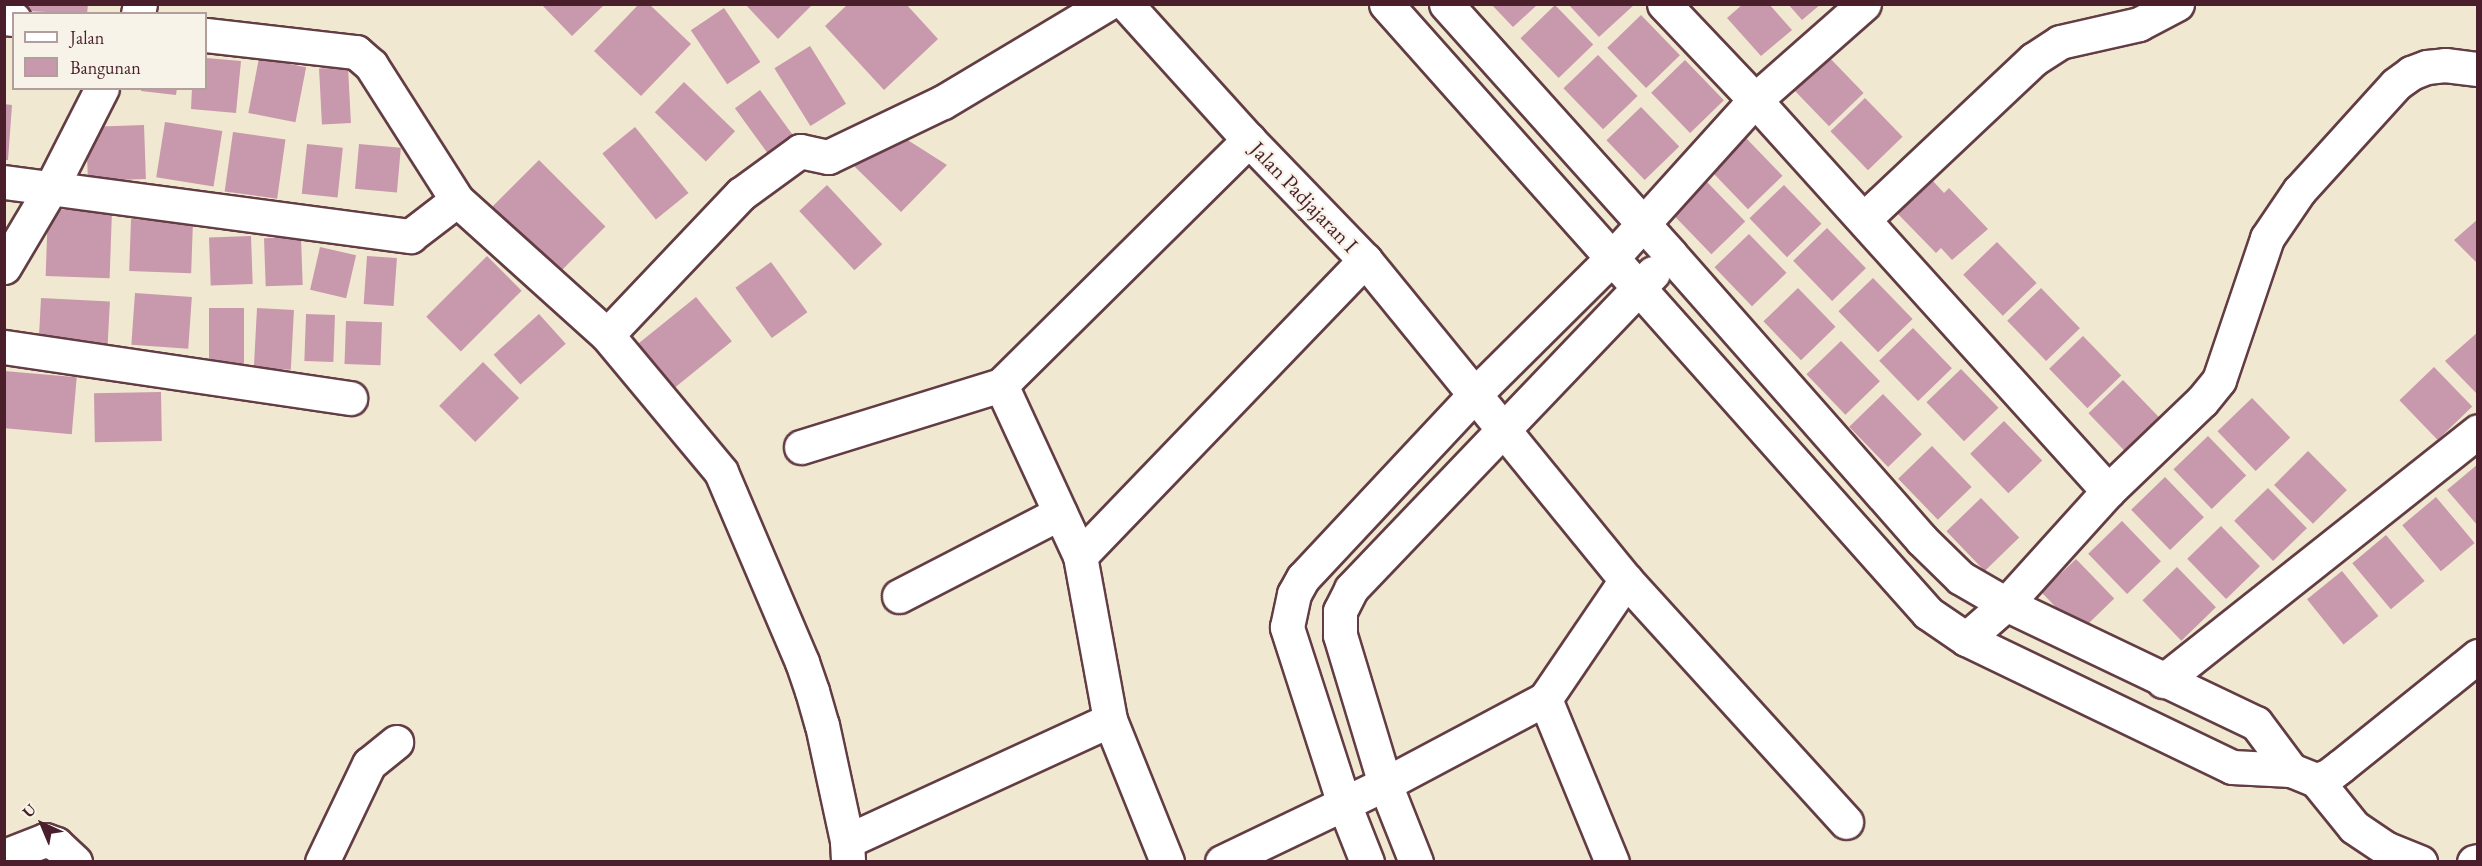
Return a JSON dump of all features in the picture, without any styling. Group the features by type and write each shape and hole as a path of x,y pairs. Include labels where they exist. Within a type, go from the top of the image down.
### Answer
{"street":[{"path":"607,335 741,194 800,151 828,157 943,102 1107,4"},
{"name":"Jalan Padjajaran I","path":"1126,4 1248,140 1365,260 1626,580 1846,822"},
{"path":"1386,4 1928,613 1966,639 2232,767 2328,776 2478,656"},
{"path":"1446,4 1922,540 1961,578 2006,604 2163,681 2256,723 2354,828 2385,848 2420,861"},
{"path":"1664,4 1864,219 2108,491"},
{"path":"1367,861 1344,804 1287,627 1294,594 1303,578 1475,394 1612,258 1755,100 1864,4"},
{"path":"1864,219 2034,60 2060,42 2139,24 2176,4"},
{"path":"207,35 356,52 372,65 457,200 607,335 721,472 802,662 822,725 848,851 1110,720"},
{"path":"1966,639 2006,604 2108,491 2202,401 2219,380 2266,238 2299,191 2396,84 2411,73 2427,67 2445,65 2478,69"},
{"path":"4,267 51,188 101,90"},
{"path":"801,447 1001,385 1248,140"},
{"path":"4,182 411,236 457,200"},
{"path":"1416,861 1385,784 1340,635 1340,611 1351,589 1670,254"},
{"path":"1080,556 1365,260"},
{"path":"4,347 350,398"},
{"path":"1001,385 1080,556 1110,720 1167,861"},
{"path":"2163,681 2478,431"},
{"path":"899,596 1060,513"},
{"path":"1222,861 1385,784 1545,699 1626,580"},
{"path":"1545,699 1612,861"},
{"path":"322,861 369,764 396,742"},
{"path":"4,856 45,840 56,844 75,861"}],"building":[{"path":"27,4 88,4 87,12 27,11"},
{"path":"541,4 605,4 572,36"},
{"path":"639,4 649,4 691,44 641,96 594,51"},
{"path":"745,4 813,4 778,39"},
{"path":"848,4 906,4 938,39 884,90 825,26"},
{"path":"1491,4 1538,4 1513,27"},
{"path":"1568,4 1635,4 1599,37"},
{"path":"1743,4 1769,4 1792,30 1761,56 1727,18"},
{"path":"1788,4 1821,4 1802,20"},
{"path":"1555,5 1593,45 1559,78 1520,38"},
{"path":"724,8 760,62 727,84 691,30"},
{"path":"1641,15 1680,55 1646,88 1607,48"},
{"path":"810,46 846,104 810,126 774,68"},
{"path":"1824,52 1864,93 1829,126 1789,85"},
{"path":"1598,55 1638,96 1603,129 1563,88"},
{"path":"207,58 241,61 236,113 191,109 192,90 207,90"},
{"path":"259,58 306,67 295,122 248,113"},
{"path":"1685,60 1724,100 1690,133 1651,93"},
{"path":"348,67 351,123 322,124 319,69"},
{"path":"684,82 735,131 706,162 655,112"},
{"path":"141,90 177,90 176,95"},
{"path":"760,90 794,136 768,154 735,108"},
{"path":"1865,98 1903,137 1868,170 1830,131"},
{"path":"4,104 12,105 8,160 4,160"},
{"path":"1641,107 1679,147 1645,180 1606,140"},
{"path":"165,122 222,131 214,186 156,177"},
{"path":"144,125 146,179 88,181 86,127"},
{"path":"635,127 688,193 656,219 602,153"},
{"path":"233,132 285,139 277,199 225,191"},
{"path":"1745,137 1783,176 1748,209 1710,170"},
{"path":"906,139 947,165 901,212 852,164"},
{"path":"307,144 343,148 338,197 302,194"},
{"path":"359,144 401,148 397,192 355,189"},
{"path":"539,160 605,226 555,277 489,210"},
{"path":"1933,181 1944,193 1949,188 1988,229 1952,260 1941,248 1936,253 1897,213"},
{"path":"1707,182 1745,222 1711,254 1673,215"},
{"path":"827,185 882,244 854,270 799,211"},
{"path":"1784,185 1822,224 1787,257 1749,218"},
{"path":"48,209 112,211 110,278 46,276"},
{"path":"131,219 193,221 191,273 129,271"},
{"path":"2478,219 2478,264 2454,240"},
{"path":"1827,228 1866,268 1832,301 1793,261"},
{"path":"1749,234 1787,273 1752,306 1714,267"},
{"path":"251,236 253,284 211,285 209,237"},
{"path":"301,237 303,285 266,286 264,238"},
{"path":"1997,242 2037,283 2003,316 1963,275"},
{"path":"320,247 356,255 346,298 310,290"},
{"path":"367,256 397,258 394,306 364,304"},
{"path":"487,256 522,291 461,351 426,317"},
{"path":"771,262 807,312 772,338 735,288"},
{"path":"1873,278 1913,319 1878,352 1838,311"},
{"path":"1798,288 1836,327 1801,360 1763,321"},
{"path":"2041,288 2080,328 2046,361 2007,321"},
{"path":"135,293 192,297 188,349 131,345"},
{"path":"696,297 732,341 668,393 632,349"},
{"path":"41,298 110,302 107,349 39,345"},
{"path":"209,308 244,308 244,370 209,370"},
{"path":"257,308 294,310 291,370 254,368"},
{"path":"306,314 335,315 333,362 304,361"},
{"path":"539,314 566,344 520,385 494,355"},
{"path":"346,321 382,322 380,365 344,364"},
{"path":"1913,328 1952,368 1918,401 1879,361"},
{"path":"2478,332 2478,395 2445,361"},
{"path":"2083,336 2121,376 2087,408 2049,369"},
{"path":"1841,341 1880,381 1845,415 1806,374"},
{"path":"483,362 519,398 475,442 439,406"},
{"path":"2434,367 2472,407 2438,440 2399,400"},
{"path":"1961,369 1999,408 1964,441 1926,402"},
{"path":"4,371 77,377 72,434 4,428"},
{"path":"2123,380 2161,420 2127,453 2088,413"},
{"path":"161,392 162,441 95,442 94,393"},
{"path":"1883,394 1922,434 1888,467 1849,427"},
{"path":"2252,398 2290,438 2256,471 2217,431"},
{"path":"2004,421 2042,461 2008,493 1970,454"},
{"path":"2208,436 2246,476 2212,509 2173,469"},
{"path":"1932,446 1972,487 1938,520 1898,479"},
{"path":"2308,451 2347,490 2313,524 2274,485"},
{"path":"2478,464 2478,526 2447,490"},
{"path":"2165,477 2204,517 2170,550 2131,510"},
{"path":"2268,488 2307,528 2273,561 2234,521"},
{"path":"2436,497 2475,543 2441,571 2402,525"},
{"path":"1981,498 2019,538 1985,571 1946,531"},
{"path":"2122,521 2161,561 2127,594 2088,554"},
{"path":"2221,526 2260,566 2226,599 2187,559"},
{"path":"2386,535 2425,581 2391,609 2352,563"},
{"path":"2076,559 2114,599 2080,632 2041,592"},
{"path":"2177,567 2216,607 2181,641 2142,600"},
{"path":"2342,571 2379,616 2344,644 2307,599"}]}
